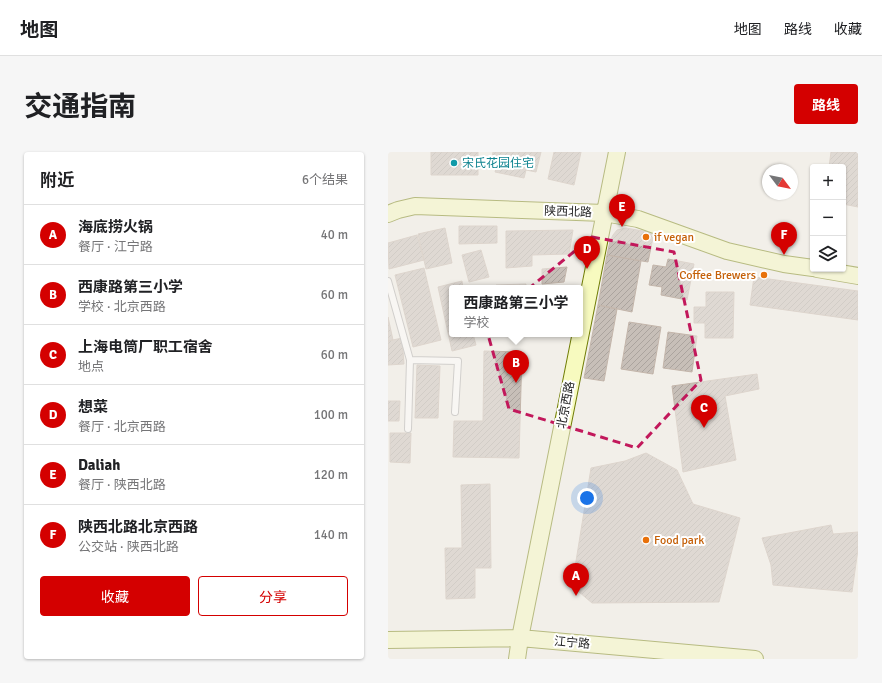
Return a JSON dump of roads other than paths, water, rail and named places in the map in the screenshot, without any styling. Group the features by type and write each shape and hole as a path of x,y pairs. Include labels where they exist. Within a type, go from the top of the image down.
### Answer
{"main road":[{"name":"北京西路","path":"583,319 617,152"},
{"name":"陕西北路","path":"388,214 415,206 604,213 638,219 727,251 784,264 810,268"},
{"path":"835,272 858,276"},
{"name":"北京西路","path":"517,659 579,337"},
{"name":"江宁路","path":"388,640 520,638 755,659"}],"lane":[{"path":"388,281 410,360 408,429"},
{"path":"410,360 458,361 455,412"}],"place":[{"name":"宋氏花园住宅","path":"454,163"},
{"name":"Daliah","path":"622,227"},
{"name":"if vegan","path":"646,237"},
{"name":"陕西北路北京西路","path":"784,255"},
{"name":"想菜","path":"587,269"},
{"name":"Coffee Brewers","path":"764,275"},
{"name":"西康路第三小学","path":"516,383"},
{"name":"上海电筒厂职工宿舍","path":"704,428"},
{"name":"Food park","path":"646,540"},
{"name":"海底捞火锅","path":"576,596"}]}
